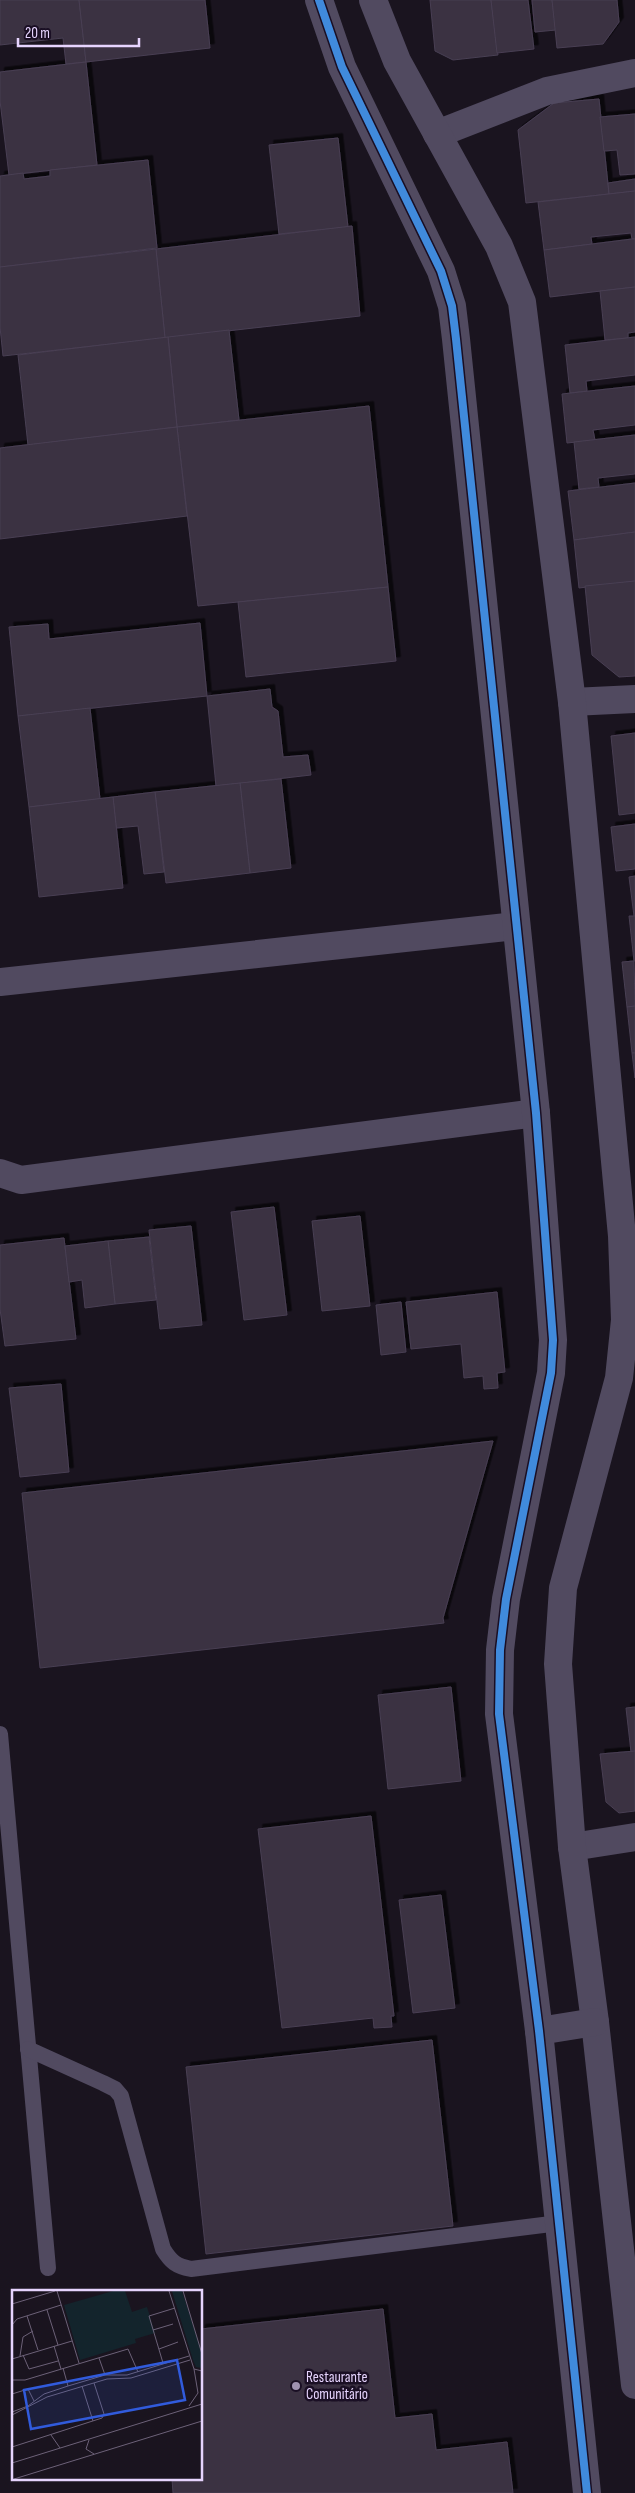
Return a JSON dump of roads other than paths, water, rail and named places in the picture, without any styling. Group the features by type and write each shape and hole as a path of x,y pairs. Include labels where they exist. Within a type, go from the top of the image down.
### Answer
{"street":[{"path":"319,0 342,67 441,271 452,306 536,1113 553,1340 551,1373 506,1599 500,1650 499,1714 539,2031 587,2493"},
{"path":"373,0 397,61 499,246 522,302 572,702 630,1320 619,1378 563,1588 558,1664 572,1846 594,2022 628,2264 635,2385"},
{"path":"437,134 547,91 635,73"},
{"path":"572,702 635,698"},
{"path":"0,982 516,926"},
{"path":"0,1173 21,1180 536,1113"},
{"path":"572,1846 635,1837"},
{"path":"539,2031 594,2022"}],"lane":[{"path":"0,1734 48,2268"},
{"path":"28,2049 103,2083 114,2089 121,2096 163,2249 172,2263 180,2267 191,2269 559,2223"}],"place":[{"name":"Restaurante Comunitário","path":"296,2386"}]}
